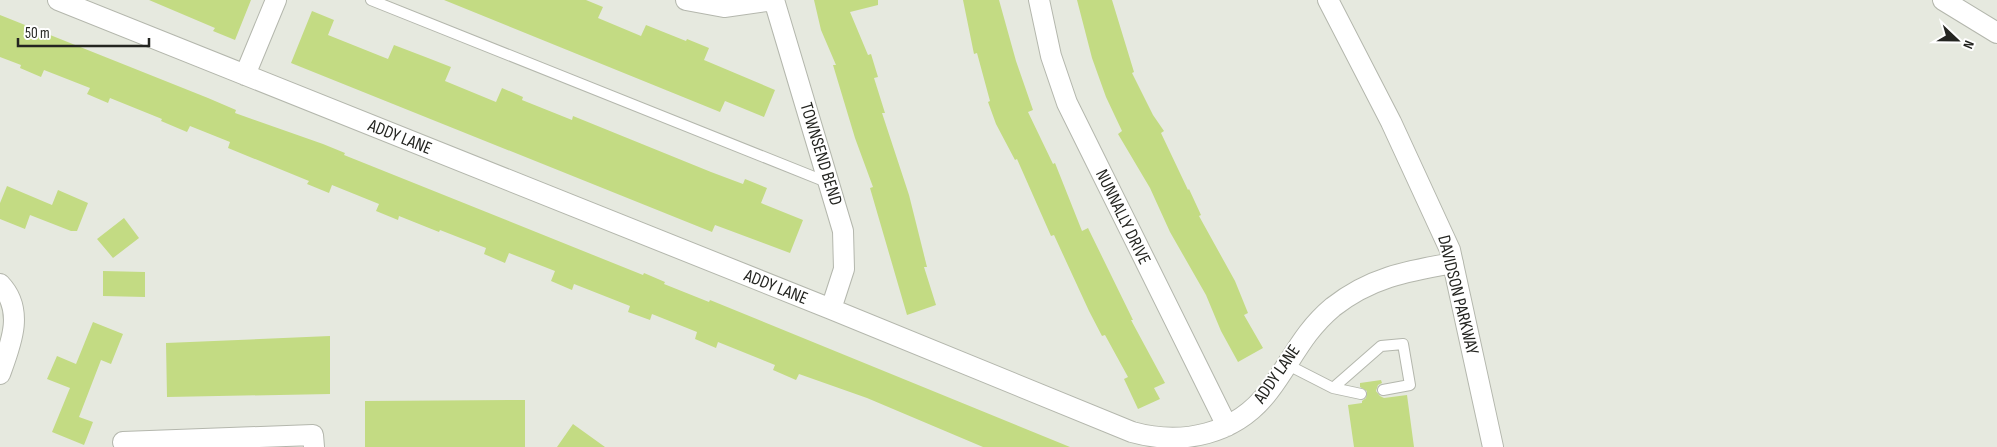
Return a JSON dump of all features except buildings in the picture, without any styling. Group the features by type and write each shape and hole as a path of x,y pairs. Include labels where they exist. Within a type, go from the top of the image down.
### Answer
{"street":[{"name":"ADDY LANE","path":"58,0 831,309 1132,432 1159,438 1183,438 1202,435 1227,426 1244,415 1260,402 1296,348 1317,322 1349,295 1393,274 1453,262"},
{"path":"245,75 276,0"},
{"path":"686,0 724,7 773,0"},
{"name":"TOWNSEND BEND","path":"773,0 842,222 845,250 842,278 831,309"},
{"name":"NUNNALLY DRIVE","path":"1039,0 1051,56 1067,103 1227,426"},
{"name":"DAVIDSON PARKWAY","path":"1328,0 1391,122 1442,231 1453,262 1493,447"},
{"path":"1943,0 1997,33"},
{"path":"0,284 8,295 15,319 12,340 0,374"},
{"path":"123,442 314,435 314,447"}],"lane":[{"path":"371,0 830,183"},
{"path":"1333,388 1381,346 1402,344 1410,385 1383,390"},
{"path":"1286,364 1333,388 1361,394"}]}
